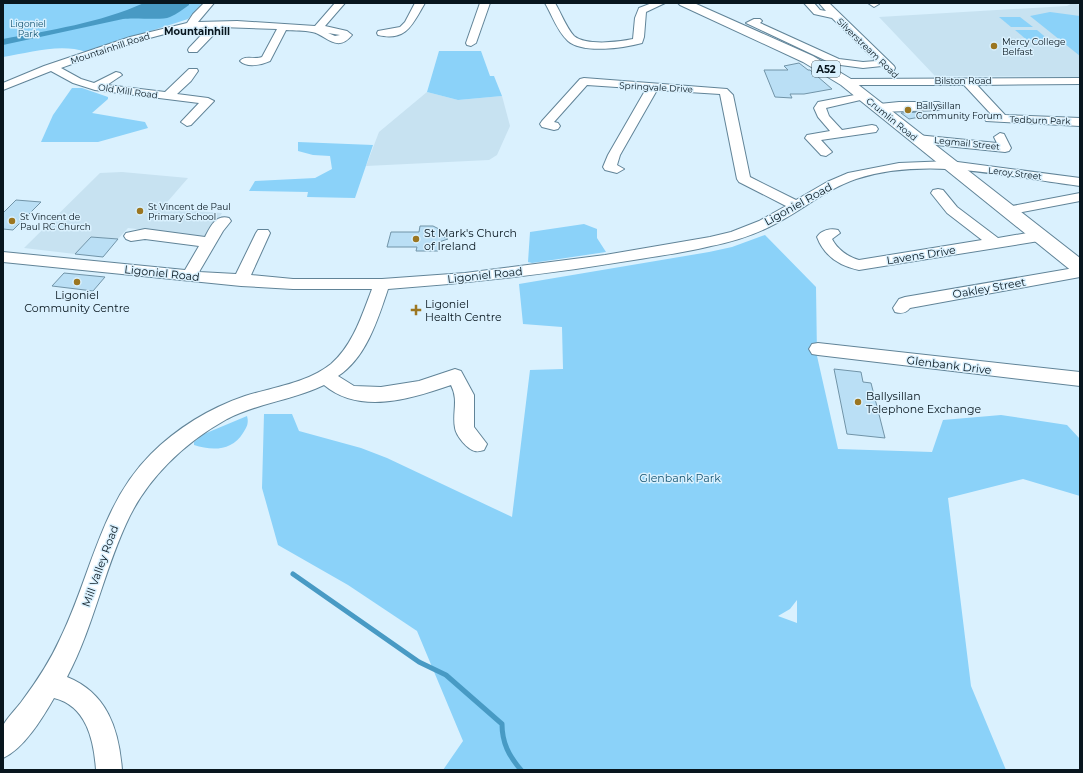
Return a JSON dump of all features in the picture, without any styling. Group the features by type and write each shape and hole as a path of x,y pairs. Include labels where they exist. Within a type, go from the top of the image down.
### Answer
{"main road":[{"name":"Crumlin Road","path":"684,3 825,67 865,96 1080,268"}],"street":[{"path":"191,26 196,16 209,3"},
{"name":"Mountainhill Road","path":"3,87 52,67 154,33 191,26 218,24 272,26 282,22 317,29 340,3"},
{"path":"382,33 401,31 409,27 420,3"},
{"path":"471,43 485,3"},
{"path":"550,3 572,39 581,44 593,45 631,43 638,41 640,35 638,19 642,10 660,3"},
{"name":"Silverstream Road","path":"809,3 817,12 834,16"},
{"name":"Silverstream Road","path":"824,3 834,16 901,80"},
{"path":"757,21 751,23 837,62 868,64 884,63"},
{"path":"245,61 258,62 266,59 282,22"},
{"path":"193,50 218,24"},
{"path":"868,64 882,81"},
{"name":"Old Mill Road","path":"52,67 77,81 95,87 208,101 188,122"},
{"path":"168,96 193,72"},
{"path":"95,87 116,75"},
{"name":"Bilston Road","path":"846,82 901,80 1080,81"},
{"name":"Tedburn Park","path":"967,81 995,118 1080,122"},
{"name":"Springvale Drive","path":"554,126 546,124 580,84 584,82 719,90 727,95 744,179 797,206"},
{"path":"618,169 610,167 611,162 653,86"},
{"path":"838,133 824,117 820,108 822,104 865,96"},
{"path":"879,108 899,106 939,106"},
{"path":"826,152 811,138 872,129"},
{"name":"Legmail Street","path":"917,139 1005,148 1000,137"},
{"name":"Ligoniel Road","path":"3,257 241,281 346,285 382,284 522,272 630,256 710,242 736,235 758,226 797,206 832,185 853,176 890,168 950,165"},
{"name":"Leroy Street","path":"950,165 1080,182"},
{"path":"938,193 952,210 995,243"},
{"path":"1007,211 1080,197"},
{"path":"189,276 217,228 224,221"},
{"path":"241,281 263,233"},
{"name":"Lavens Drive","path":"833,233 824,237 826,245 859,270 995,243 1039,236"},
{"path":"131,236 145,234 209,242"},
{"name":"Oakley Street","path":"901,308 904,303 1080,272"},
{"name":"Mill Valley Road","path":"3,745 29,713 49,684 64,658 84,611 101,557 114,524 130,496 150,469 172,448 195,430 226,412 255,400 315,381 347,359 362,333 382,284"},
{"name":"Glenbank Drive","path":"818,349 1080,379"},
{"path":"325,375 339,387 356,394 390,393 428,387 455,376 465,395 464,430 477,444"},
{"path":"49,684 72,692 86,702 100,722 109,758 109,770"}],"shaded area":[{"path":"144,3 189,3 189,5 166,18 123,19 3,45 3,39 92,21"},
{"name":"Mercy College Belfast","path":"1072,3 1080,5 1080,77 935,76 879,17 1067,6"},
{"path":"427,92 458,100 502,96 510,126 497,155 489,160 366,166 379,132"},
{"name":"St Vincent de Paul Primary School","path":"122,172 188,178 162,208 222,213 209,234 203,237 128,228 118,239 91,237 75,254 24,248 100,173"}],"green space":[{"name":"Ligoniel Park","path":"3,3 202,3 188,19 86,52 66,48 34,51 3,57"},
{"path":"1050,12 1080,16 1080,56 1030,16"},
{"path":"999,17 1020,17 1033,27 1011,27"},
{"path":"1015,30 1037,30 1050,41 1028,41"},
{"path":"439,51 481,51 490,76 494,76 502,96 458,100 427,92"},
{"path":"72,88 82,88 108,97 108,99 92,113 145,122 148,128 98,142 41,142 53,115"},
{"path":"298,142 373,145 355,198 307,197 308,192 249,191 255,181 315,178 332,169 330,156 313,155 298,151"},
{"path":"584,224 597,229 597,238 606,252 532,263 528,262 530,232"},
{"name":"Glenbank Park","path":"765,235 816,287 817,356 838,449 932,452 943,420 1001,415 1067,425 1080,439 1080,496 1023,479 948,498 971,686 1006,770 443,770 463,741 417,631 348,585 278,545 262,488 264,414 292,414 299,431 361,448 387,458 512,517 530,370 563,369 562,327 523,324 519,284 732,247","holes":["797,600 797,623 778,616 790,609"]},
{"path":"247,416 248,423 246,429 233,443 215,449 194,445 194,442 204,434"}],"building":[{"path":"799,63 810,70 832,89 804,94 790,94 792,98 775,97 764,70 788,70 784,66"},
{"path":"920,112 925,116 909,119 901,113"},
{"name":"St Vincent de Paul RC Church","path":"16,200 41,202 13,230 3,229 3,213"},
{"name":"St Mark's Church of Ireland","path":"420,226 433,226 441,230 441,235 448,239 439,242 438,251 416,251 417,247 387,247 391,232 419,232"},
{"path":"91,237 118,239 103,257 75,254"},
{"name":"Ligoniel Community Centre","path":"64,273 105,277 93,291 52,286"},
{"name":"Ballysillan Telephone Exchange","path":"834,369 861,372 863,382 871,383 885,438 847,434"}],"waterway":[{"path":"293,574 419,662 446,675 502,724 503,737 507,749 521,770"}],"place":[{"name":"Mercy College Belfast","path":"994,46"},
{"name":"Ballysillan Community Forum","path":"908,110"},
{"name":"St Vincent de Paul Primary School","path":"140,211"},
{"name":"St Vincent de Paul RC Church","path":"12,221"},
{"name":"St Mark's Church of Ireland","path":"416,239"},
{"name":"Ligoniel Community Centre","path":"77,282"},
{"name":"Ligoniel Health Centre","path":"416,310"},
{"name":"Ballysillan Telephone Exchange","path":"858,402"}],"district":[{"name":"Mountainhill","path":"197,31"}]}
